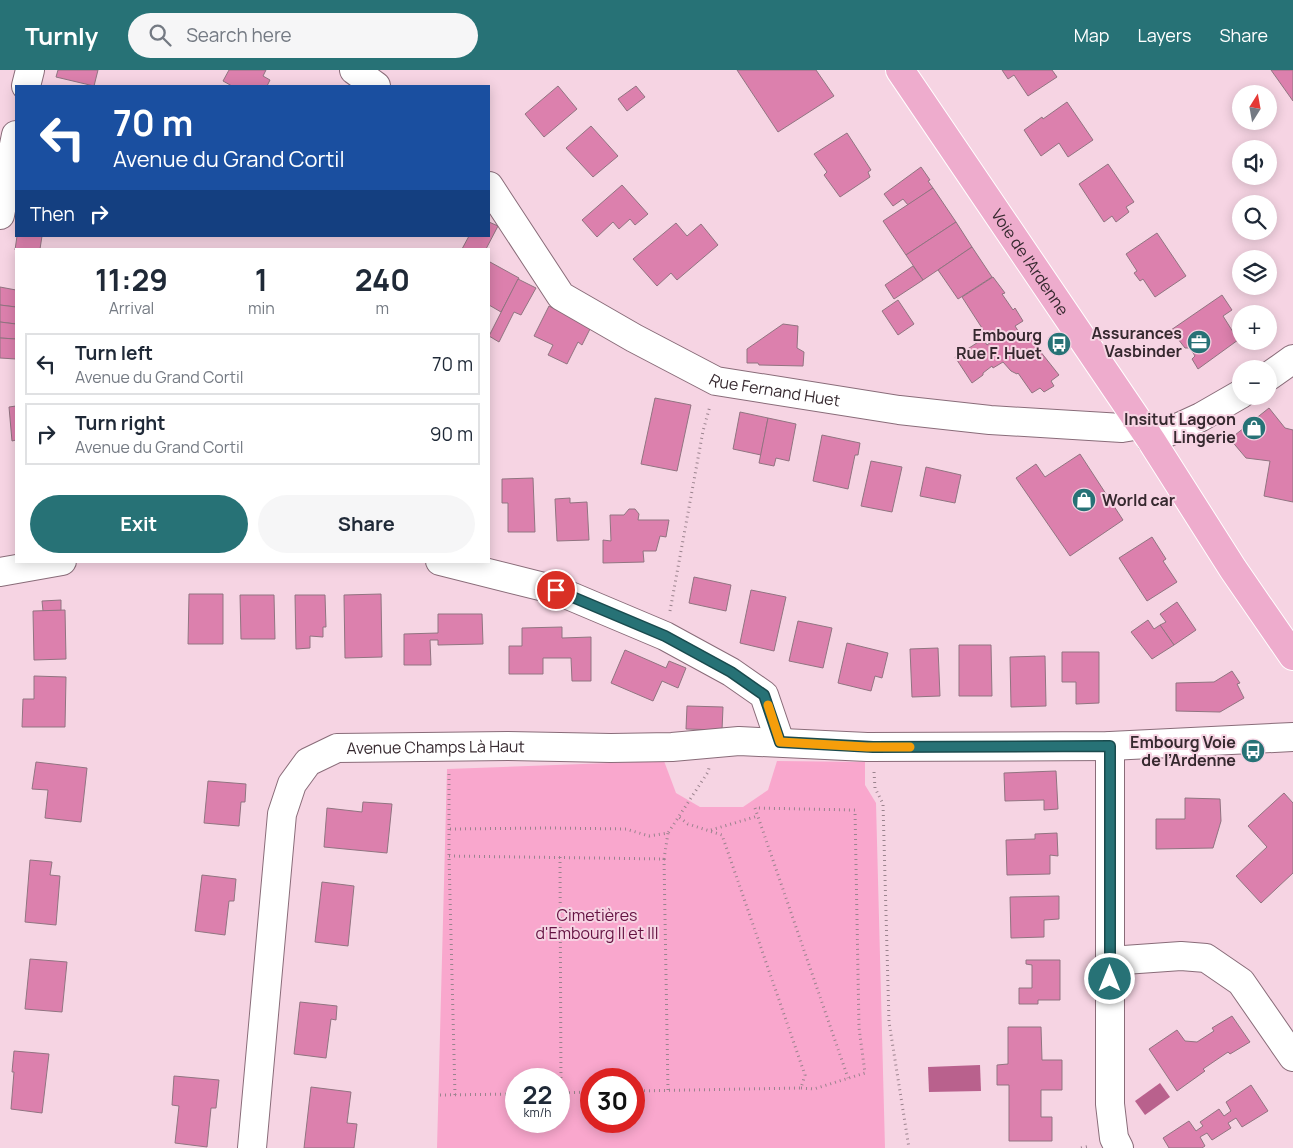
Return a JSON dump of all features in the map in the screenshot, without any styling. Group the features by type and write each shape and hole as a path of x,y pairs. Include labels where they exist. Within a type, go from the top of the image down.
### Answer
{"main road":[{"name":"Voie de l'Ardenne","path":"900,70 1145,432 1232,569 1293,656"}],"street":[{"path":"26,85 30,70"},
{"path":"354,70 375,85"},
{"path":"0,215 15,140"},
{"name":"Rue Fernand Huet","path":"490,188 561,296 634,338 716,381 900,410 990,420 1122,428 1145,432 1201,418 1232,399"},
{"path":"1277,370 1293,359"},
{"path":"0,572 51,563"},
{"path":"448,563 556,590 665,636 731,672 764,695 780,742"},
{"name":"Avenue Champs Là Haut","path":"252,1148 282,814 292,784 308,762 337,748 672,747 739,741 873,747 1110,746 1293,737"},
{"path":"1110,746 1110,1104 1114,1138 1119,1148"},
{"path":"1110,961 1181,956 1206,958 1241,982 1293,1057"}],"path":[{"path":"665,636 704,431 716,381"},
{"path":"668,1090 664,859 668,833 708,772 717,743"},
{"path":"873,747 875,788 883,804 889,1022 909,1148"},
{"path":"449,774 449,856 456,1095"},
{"path":"645,1091 814,1089 866,1073 859,1028 855,810 755,808 848,1078"},
{"path":"709,831 758,816"},
{"path":"679,817 688,824 722,835 805,1075 801,1088"},
{"path":"450,830 626,829 649,836 668,833"},
{"path":"449,856 664,859"},
{"path":"560,857 560,1068"},
{"path":"440,1095 505,1094"}],"green space":[{"name":"Cimetières d'Embourg II et III","path":"664,761 676,793 700,807 743,807 768,790 777,761 865,762 865,785 876,803 885,1148 437,1148 447,769"}],"shaded area":[{"path":"980,1065 981,1091 929,1092 928,1067"},
{"path":"1160,1083 1170,1097 1145,1115 1135,1101"}],"building":[{"path":"58,70 98,70 94,85 56,77"},
{"path":"229,70 266,70 263,76 270,80 268,85 230,85 223,81"},
{"path":"737,70 816,70 834,96 778,132"},
{"path":"1002,70 1052,70 1057,77 1028,96 1014,75 1008,79"},
{"path":"1271,70 1293,70 1293,101"},
{"path":"558,86 577,109 544,137 525,114"},
{"path":"636,86 645,97 627,111 618,99"},
{"path":"1067,102 1093,140 1068,157 1059,143 1041,156 1024,130"},
{"path":"591,126 618,156 593,177 566,148"},
{"path":"847,133 871,170 868,172 870,177 840,197 824,175 827,172 814,154"},
{"path":"1108,164 1134,202 1126,207 1129,212 1116,222 1112,216 1104,222 1079,184"},
{"path":"921,167 933,188 908,205 903,199 893,206 884,194"},
{"path":"622,185 648,214 635,225 630,219 619,229 613,222 597,237 582,220"},
{"path":"933,188 956,222 906,255 883,221"},
{"path":"490,222 498,226 487,248 463,248 468,237 490,237"},
{"path":"956,222 972,247 923,280 906,255"},
{"path":"676,223 687,236 701,224 718,245 677,280 671,273 657,286 633,259"},
{"path":"1157,233 1186,276 1155,297 1143,279 1140,281 1134,273 1137,271 1126,254"},
{"path":"17,237 42,237 40,248 15,248"},
{"path":"972,247 992,277 958,299 938,270"},
{"path":"490,262 519,278 501,312 490,306"},
{"path":"913,266 923,280 894,299 885,285"},
{"path":"993,277 1005,293 1002,294 1013,310 1015,308 1023,321 1015,326 1022,337 1031,332 1039,344 1036,346 1059,375 1051,381 1054,386 1044,392 1040,388 1032,393 1018,373 1011,371 1003,362 993,368 992,366 972,383 955,357 983,339 987,345 991,342 962,297"},
{"path":"518,279 536,288 521,315 514,312 499,342 490,337"},
{"path":"0,287 15,290 15,307 0,305"},
{"path":"1222,295 1232,310 1223,316 1232,330 1232,344 1198,369 1192,359 1195,356 1190,348 1185,348 1171,330"},
{"path":"898,300 914,324 898,335 882,311"},
{"path":"0,305 15,307 15,324 0,322"},
{"path":"549,306 591,327 582,345 578,342 567,364 548,355 553,345 534,336"},
{"path":"0,322 15,324 15,339 0,338"},
{"path":"783,324 798,326 797,348 804,352 803,366 747,363 747,349"},
{"path":"0,338 15,339 15,359 0,358"},
{"path":"655,398 691,405 677,471 641,464"},
{"path":"15,406 15,440 12,441 9,407"},
{"path":"1269,408 1285,428 1293,430 1293,502 1264,496 1270,461 1246,458 1230,439"},
{"path":"740,412 768,418 761,455 733,449"},
{"path":"768,418 796,424 789,461 776,458 774,466 759,463"},
{"path":"822,435 860,443 858,455 855,455 848,489 813,481"},
{"path":"1080,454 1123,520 1070,556 1016,478 1036,464 1045,477"},
{"path":"871,461 902,467 892,512 861,506"},
{"path":"926,467 961,475 955,503 920,496"},
{"path":"533,478 535,532 508,532 508,503 502,503 502,479"},
{"path":"570,498 570,503 587,502 589,540 557,541 555,499"},
{"path":"629,509 635,509 639,514 638,520 669,520 666,537 660,536 656,551 643,551 644,562 603,563 603,540 611,541 610,515 624,515"},
{"path":"1152,537 1166,559 1163,561 1177,582 1147,601 1119,558"},
{"path":"694,577 731,585 726,611 689,603"},
{"path":"751,590 786,597 774,651 740,643"},
{"path":"189,594 223,594 223,644 188,644"},
{"path":"381,594 382,657 345,658 344,595"},
{"path":"240,595 274,595 275,639 241,639"},
{"path":"295,595 325,595 326,627 323,627 323,637 310,636 310,648 296,649"},
{"path":"61,600 61,611 43,611 42,601"},
{"path":"1177,602 1196,630 1174,645 1160,625 1166,622 1160,614"},
{"path":"65,610 66,659 34,660 33,611"},
{"path":"438,614 482,614 483,644 438,645 438,640 430,640 431,665 404,665 404,634 438,633"},
{"path":"1148,620 1154,629 1160,625 1174,645 1152,659 1131,632"},
{"path":"798,621 832,628 823,668 789,661"},
{"path":"562,627 562,638 591,637 591,681 572,681 571,658 543,658 543,674 509,674 509,646 522,646 522,628"},
{"path":"847,643 888,653 882,678 875,676 871,691 838,683"},
{"path":"959,645 991,645 992,696 959,696"},
{"path":"938,648 940,696 912,697 910,649"},
{"path":"625,650 666,668 669,661 686,668 678,688 662,681 653,701 611,683"},
{"path":"1062,652 1099,652 1099,703 1076,704 1076,682 1062,682"},
{"path":"1045,656 1046,706 1011,707 1010,657"},
{"path":"1232,671 1240,683 1237,684 1244,698 1220,712 1176,711 1176,683 1214,682"},
{"path":"34,676 66,677 65,727 22,727 23,699 34,699"},
{"path":"687,706 723,707 722,730 686,729"},
{"path":"36,762 87,768 81,822 45,818 48,790 32,789"},
{"path":"1056,771 1058,809 1044,810 1044,800 1005,801 1004,773"},
{"path":"208,781 246,784 245,802 241,802 239,826 204,823"},
{"path":"1284,793 1293,803 1293,873 1261,903 1236,876 1267,847 1248,826"},
{"path":"1185,798 1220,799 1221,821 1213,848 1156,849 1156,819 1185,819"},
{"path":"363,802 392,804 387,853 324,847 327,808 362,812"},
{"path":"1057,833 1058,856 1050,855 1050,874 1007,875 1006,840 1035,839 1035,834"},
{"path":"30,860 52,862 50,875 60,876 56,925 25,922"},
{"path":"202,875 236,879 234,901 229,901 225,935 195,931"},
{"path":"322,882 354,886 348,946 315,942"},
{"path":"1059,896 1059,919 1044,920 1044,937 1011,938 1010,897"},
{"path":"30,959 67,962 62,1012 25,1009"},
{"path":"1026,960 1060,960 1060,1000 1038,1000 1038,1004 1019,1004 1019,988 1032,988 1032,965 1026,964"},
{"path":"300,1002 337,1006 336,1020 331,1019 326,1058 294,1054"},
{"path":"1232,1016 1250,1042 1230,1054 1228,1052 1203,1069 1205,1071 1177,1091 1149,1049 1177,1030 1185,1041 1197,1042 1214,1031 1212,1028"},
{"path":"1008,1027 1041,1027 1042,1060 1062,1060 1062,1090 1041,1090 1041,1117 1052,1117 1052,1141 1009,1141 1009,1085 997,1085 997,1065 1008,1064"},
{"path":"14,1051 49,1054 42,1113 11,1109"},
{"path":"174,1076 219,1080 216,1108 211,1108 207,1147 175,1143 179,1106 172,1105"},
{"path":"1251,1085 1268,1111 1242,1127 1236,1118 1228,1123 1231,1128 1212,1140 1207,1133 1200,1137 1205,1146 1202,1148 1169,1148 1163,1138 1189,1121 1196,1131 1203,1126 1200,1122 1219,1109 1224,1116 1231,1111 1226,1102"},
{"path":"311,1087 351,1092 347,1123 357,1124 354,1148 304,1148"}],"slow traffic":[{"path":"768,705 780,742 867,747 910,747"}],"place":[{"name":"Assurances Vasbinder","path":"1199,342"},
{"name":"Embourg Rue F. Huet","path":"1059,344"},
{"name":"Insitut Lagoon Lingerie","path":"1254,428"},
{"name":"World car","path":"1084,500"},
{"name":"Embourg Voie de l’Ardenne","path":"1253,751"}],"route":[{"path":"556,590 665,636 731,672 764,695 780,742 873,747 1110,746 1110,979"}]}
